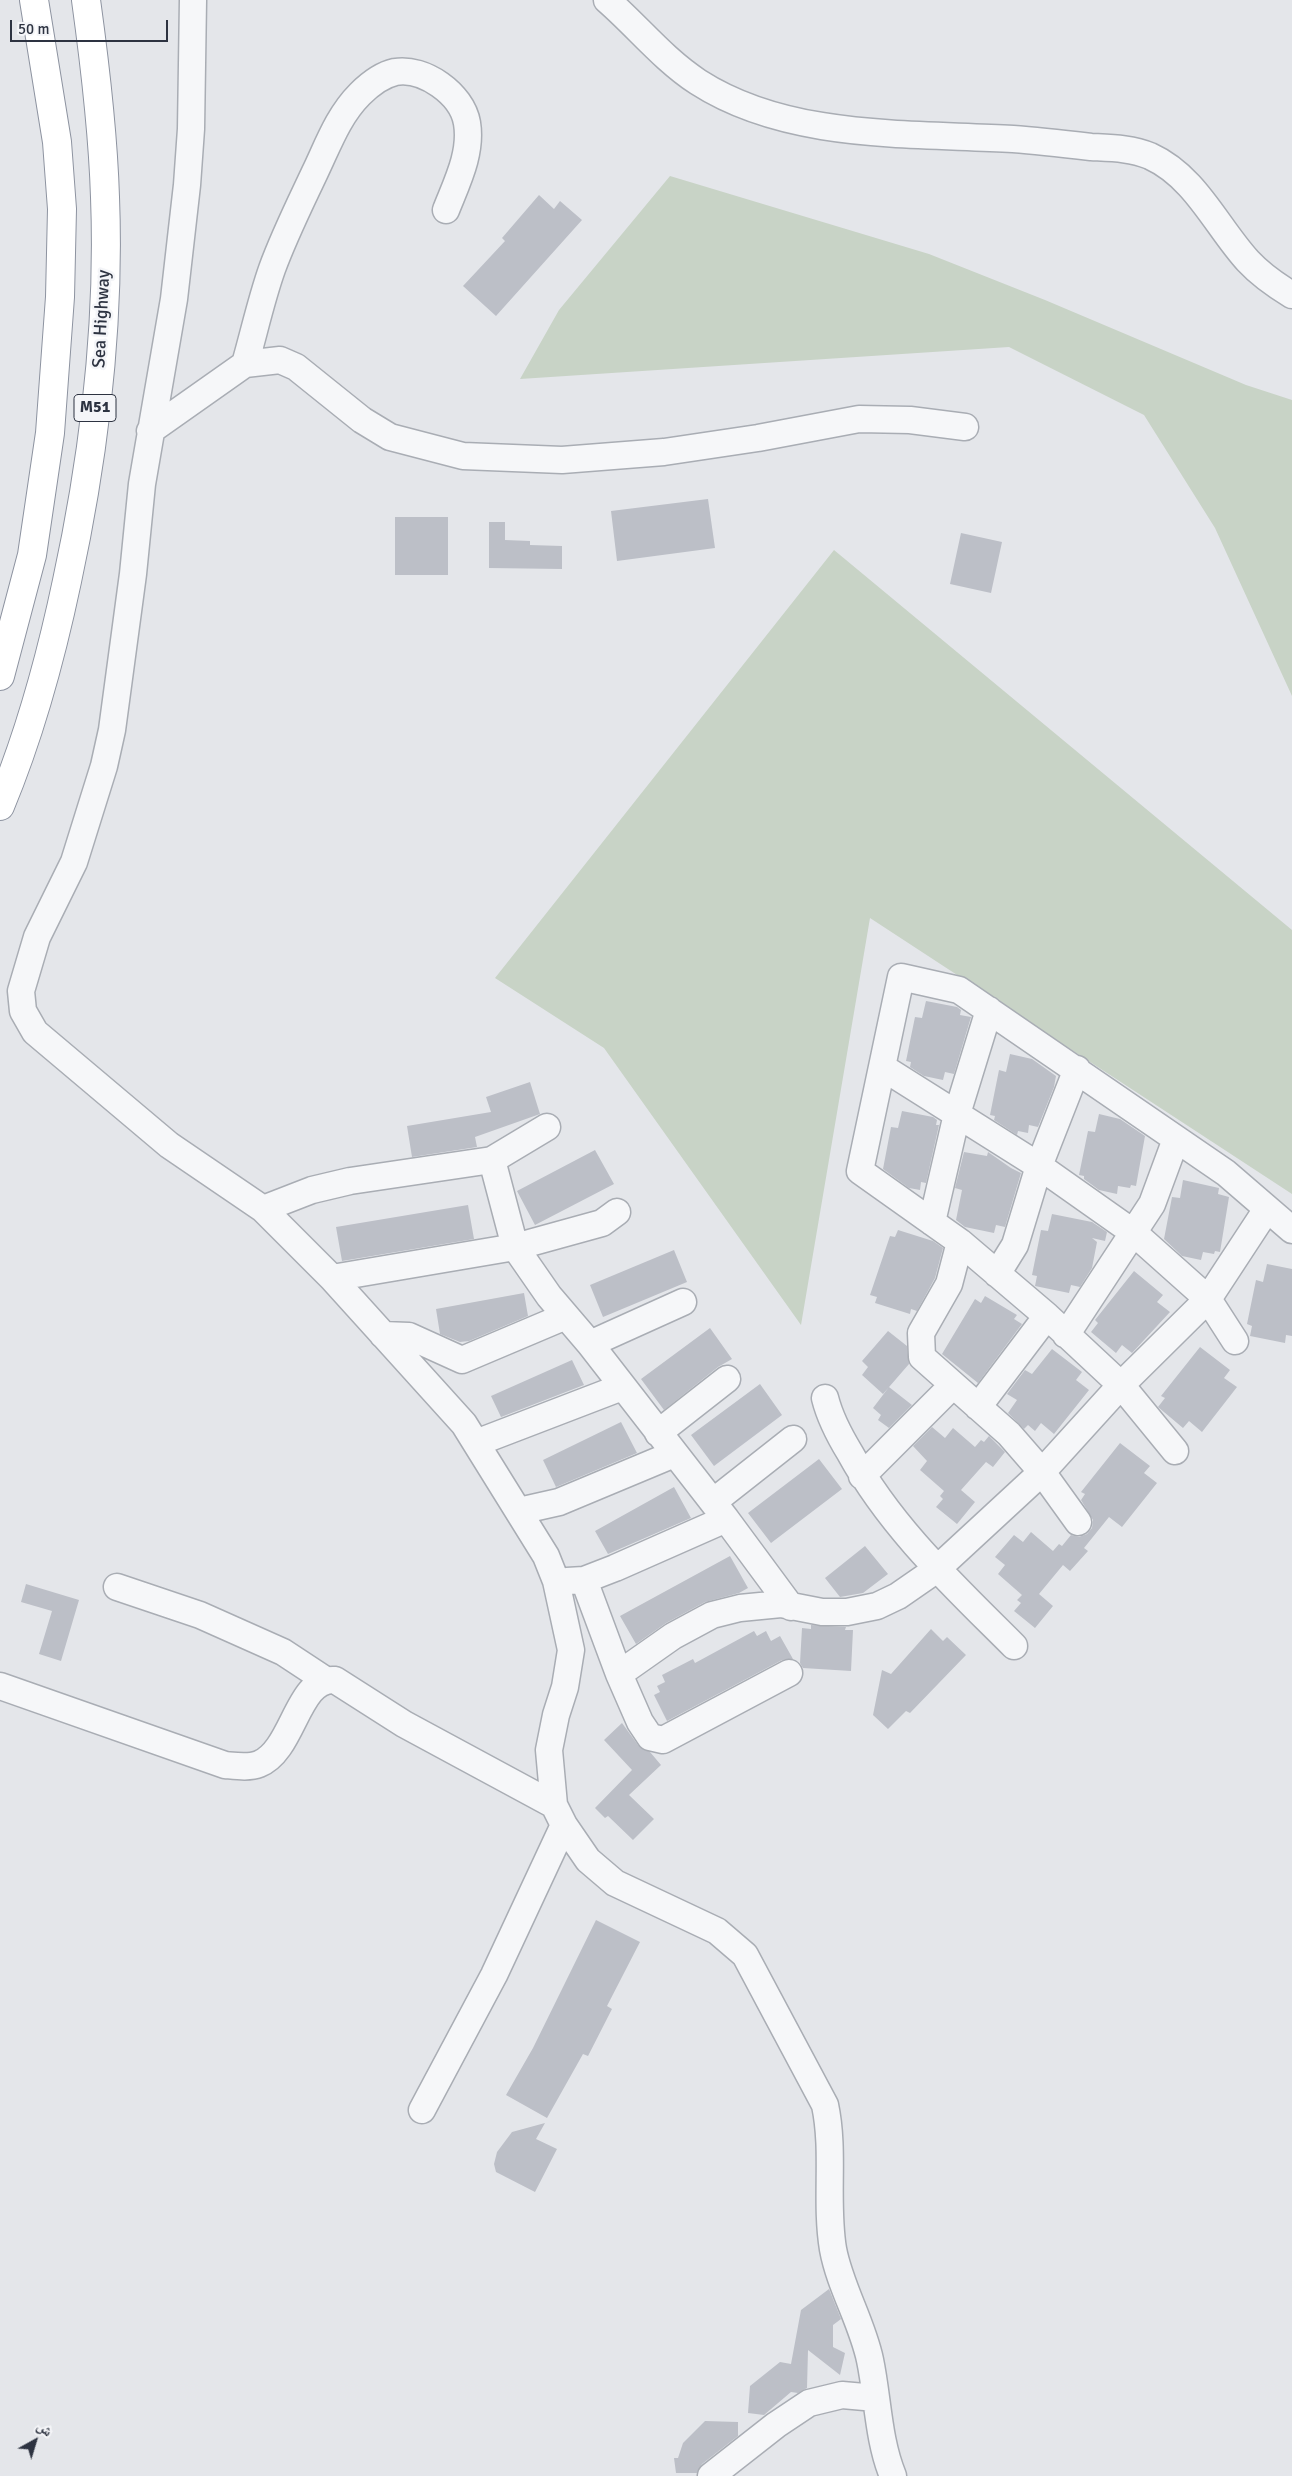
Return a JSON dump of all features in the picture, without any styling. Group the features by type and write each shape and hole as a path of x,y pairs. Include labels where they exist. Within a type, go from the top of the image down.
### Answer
{"highway":[{"name":"M51","path":"0,676 32,555 50,433 60,297 62,209 57,142 34,0"},
{"name":"Sea Highway","path":"0,806 30,722 60,614 84,498 93,430 104,294 105,197 101,123 86,0"}],"street":[{"path":"192,0 191,129 188,185 174,299 150,431 122,652 106,757 74,862 37,937 21,991 24,1011 35,1032 169,1145 263,1209 332,1278 464,1424 546,1556 556,1581 571,1650 565,1688 556,1715 549,1750 559,1815 588,1860 615,1883 644,1899 687,1915 729,1940 745,1955 825,2105 830,2131 830,2210 833,2250 860,2322 870,2361 893,2476"},
{"path":"607,0 660,53 698,82 744,106 777,117 841,129 1051,142 1124,149 1148,155 1168,166 1199,196 1248,261 1266,277 1292,295"},
{"path":"245,364 271,272 280,248 337,124 361,93 387,74 408,72 434,81 461,108 466,121 466,152 461,172 446,210"},
{"path":"150,431 245,364 280,360 296,367 362,420 390,437 463,456 562,460 664,452 758,438 859,419 910,420 964,427"},
{"path":"1176,1451 1121,1385 1046,1316 960,1242 860,1171 901,977 959,990 1226,1173 1292,1230"},
{"path":"932,1222 957,1114 989,1010"},
{"path":"882,1067 1039,1166 1134,1233 1208,1299 1235,1341"},
{"path":"997,1274 1015,1245 1039,1166 1076,1069"},
{"path":"263,1209 312,1190 350,1181 492,1160 547,1127"},
{"path":"1066,1335 1152,1204 1176,1139"},
{"path":"492,1160 515,1247 549,1296 590,1344 622,1388 720,1510 791,1606"},
{"path":"618,1674 673,1636 712,1615 781,1604 822,1612 847,1612 877,1606 898,1596 937,1569 1042,1472 1121,1385 1208,1299 1267,1209"},
{"path":"332,1278 515,1247 602,1223 617,1212"},
{"path":"960,1242 949,1284 921,1333 922,1357 1009,1434 1042,1472 1078,1522"},
{"path":"590,1344 684,1302"},
{"path":"383,1335 409,1336 462,1360 566,1316"},
{"path":"978,1407 1046,1316"},
{"path":"658,1433 727,1379"},
{"path":"862,1476 953,1385"},
{"path":"476,1443 622,1388"},
{"path":"825,1398 830,1417 862,1476 892,1519 937,1569 1014,1646"},
{"path":"556,1581 584,1580 720,1510 793,1439"},
{"path":"518,1511 559,1502 674,1454"},
{"path":"584,1580 618,1674 650,1737 663,1740 788,1673"},
{"path":"117,1587 200,1616 274,1648 324,1679 344,1684 404,1724 559,1815"},
{"path":"0,1686 225,1765 242,1766 258,1764 271,1757 284,1741 300,1708 316,1685 324,1679"},
{"path":"422,2110 494,1975 559,1815"},
{"path":"711,2476 776,2425 809,2403 842,2395 876,2398"}],"shaded area":[{"path":"670,176 929,254 1045,300 1246,385 1292,400 1292,696 1215,528 1144,415 1009,347 520,379 559,310"},
{"path":"834,550 1292,930 1292,1194 870,918 801,1325 604,1048 495,978"}],"building":[{"path":"539,195 554,209 560,201 582,220 496,316 463,286 505,241 502,238"},
{"path":"708,499 715,548 617,561 611,511"},
{"path":"395,517 448,517 448,575 395,575"},
{"path":"489,522 505,522 505,540 530,541 530,545 562,546 562,569 489,568"},
{"path":"961,533 1002,542 991,593 950,584"},
{"path":"926,1001 957,1007 961,1010 960,1015 971,1017 954,1074 945,1072 943,1080 924,1076 910,1067 911,1062 906,1061 915,1017 922,1018"},
{"path":"1010,1054 1032,1059 1056,1076 1054,1087 1038,1127 1029,1125 1028,1133 1018,1131 1017,1135 994,1120 995,1116 990,1115 999,1070 1006,1072"},
{"path":"530,1082 540,1114 475,1137 477,1147 412,1157 407,1126 491,1112 486,1097"},
{"path":"902,1111 933,1117 937,1120 936,1125 939,1125 926,1183 921,1182 920,1190 909,1188 883,1169 891,1127 898,1128"},
{"path":"1099,1114 1120,1119 1145,1136 1136,1186 1131,1185 1130,1188 1118,1186 1117,1194 1099,1190 1084,1179 1084,1176 1079,1175 1088,1131 1095,1132"},
{"path":"595,1150 614,1184 535,1225 517,1191"},
{"path":"964,1152 987,1156 988,1152 1021,1173 1005,1227 996,1225 994,1233 965,1227 956,1220 962,1190 955,1188"},
{"path":"1183,1180 1219,1188 1218,1194 1229,1197 1220,1252 1215,1251 1214,1254 1203,1252 1201,1260 1182,1256 1164,1239 1172,1197 1180,1198"},
{"path":"468,1205 474,1239 342,1261 336,1227"},
{"path":"1052,1214 1092,1222 1107,1232 1105,1241 1092,1238 1097,1242 1092,1268 1080,1287 1071,1285 1069,1293 1035,1286 1037,1276 1032,1275 1041,1230 1048,1231"},
{"path":"898,1230 933,1241 943,1248 935,1278 917,1311 911,1309 910,1314 875,1303 877,1297 870,1295 890,1236 895,1237"},
{"path":"674,1250 687,1282 603,1317 590,1285"},
{"path":"1267,1264 1292,1269 1292,1336 1286,1335 1285,1343 1250,1336 1252,1326 1247,1324 1256,1280 1263,1282"},
{"path":"1134,1271 1163,1295 1157,1302 1170,1312 1132,1353 1122,1345 1116,1353 1091,1332 1098,1323 1095,1320"},
{"path":"524,1293 528,1316 469,1341 460,1342 440,1334 436,1309"},
{"path":"985,1296 1017,1315 1014,1319 1022,1324 978,1383 942,1354 975,1299 981,1303"},
{"path":"710,1328 732,1359 718,1367 664,1410 641,1379"},
{"path":"888,1331 907,1346 909,1364 883,1394 862,1375 868,1367 862,1361"},
{"path":"1200,1347 1230,1370 1224,1378 1237,1387 1202,1432 1189,1421 1183,1428 1158,1407 1165,1398 1161,1396"},
{"path":"1052,1349 1082,1372 1076,1380 1089,1390 1054,1434 1041,1423 1035,1431 1028,1425 1024,1429 1008,1413 1017,1400 1007,1394 1025,1370 1032,1374"},
{"path":"572,1360 584,1385 501,1417 491,1396"},
{"path":"760,1384 782,1415 714,1466 691,1435"},
{"path":"889,1387 912,1405 889,1428 878,1420 881,1415 873,1408"},
{"path":"621,1422 637,1453 556,1487 543,1460"},
{"path":"932,1427 945,1438 953,1428 975,1447 981,1440 984,1442 989,1436 1005,1452 993,1467 986,1462 961,1490 975,1502 957,1524 936,1507 943,1499 940,1496 944,1491 920,1470 927,1461 913,1446"},
{"path":"1120,1443 1150,1466 1144,1473 1157,1483 1122,1527 1109,1517 1084,1548 1088,1551 1070,1571 1063,1565 1039,1594 1053,1606 1035,1628 1014,1611 1021,1603 1017,1600 1022,1595 998,1574 1005,1565 995,1557 1014,1535 1023,1542 1031,1532 1053,1551 1059,1544 1062,1546 1071,1535 1079,1537 1087,1534 1092,1528 1093,1520 1081,1500 1085,1494 1081,1492"},
{"path":"819,1459 842,1489 771,1543 748,1513"},
{"path":"674,1487 691,1518 608,1554 595,1531"},
{"path":"865,1546 888,1574 863,1593 840,1597 825,1578"},
{"path":"730,1556 748,1588 739,1593 705,1602 666,1623 636,1644 620,1616"},
{"path":"26,1584 79,1600 61,1661 39,1654 52,1611 21,1602"},
{"path":"811,1625 846,1627 845,1630 853,1630 851,1671 803,1668 800,1663 802,1628 811,1629"},
{"path":"931,1629 943,1641 947,1637 966,1655 910,1713 906,1711 888,1729 873,1715 882,1670 891,1674"},
{"path":"754,1631 757,1636 766,1631 771,1641 780,1636 793,1659 782,1660 667,1721 654,1695 660,1692 657,1686 665,1682 662,1675 693,1659 695,1663"},
{"path":"622,1723 638,1745 650,1752 661,1765 629,1795 654,1819 633,1840 608,1816 605,1818 595,1808 632,1770 604,1740"},
{"path":"596,1920 640,1942 607,2006 612,2009 588,2056 583,2054 547,2118 506,2095 533,2048"},
{"path":"545,2123 536,2139 557,2149 535,2192 496,2172 494,2164 497,2152 512,2132"},
{"path":"829,2289 841,2319 833,2325 833,2347 845,2353 840,2375 808,2350 807,2388 798,2393 791,2392 764,2415 748,2413 750,2386 780,2362 791,2364 801,2310"},
{"path":"705,2421 738,2422 738,2436 702,2464 697,2473 676,2473 674,2458 678,2458 683,2443"}]}
